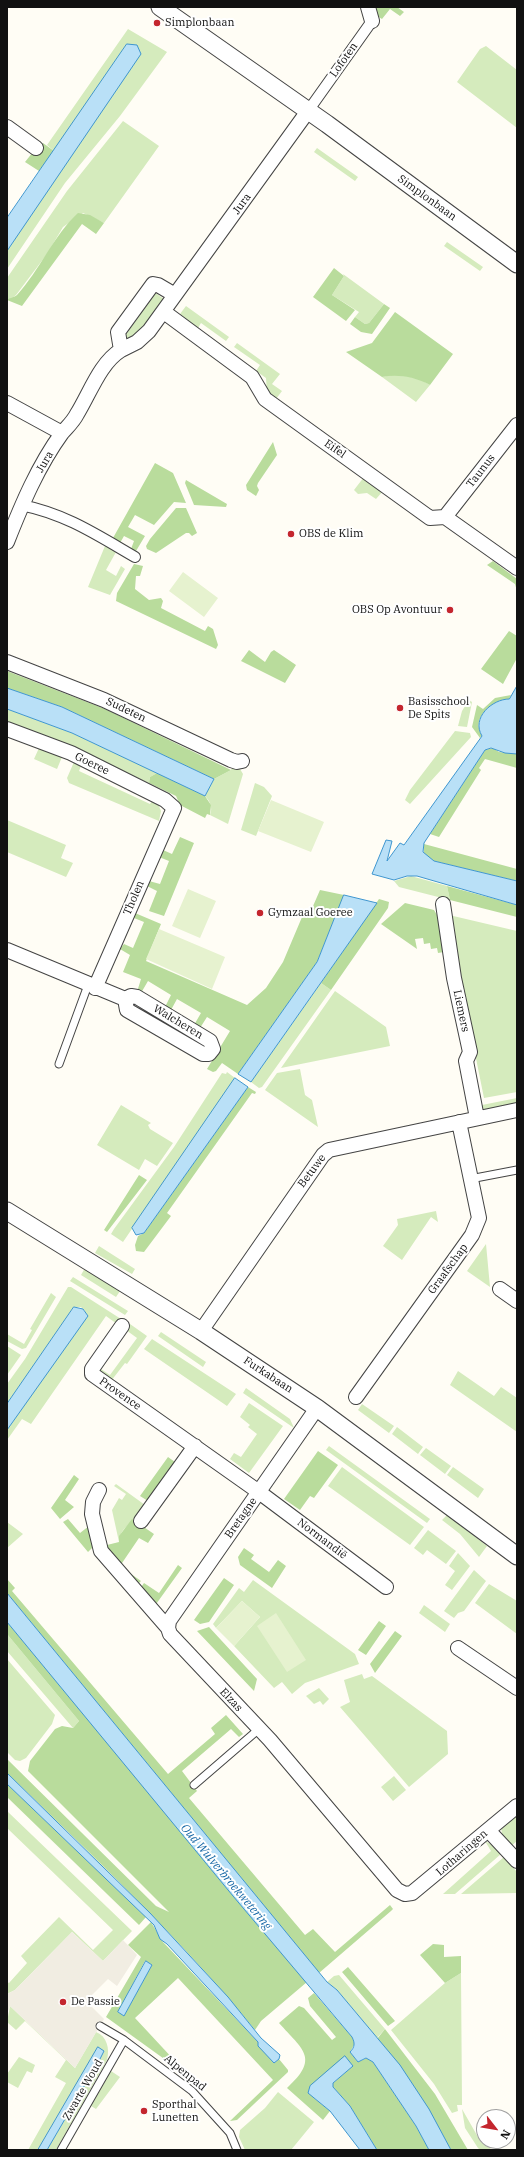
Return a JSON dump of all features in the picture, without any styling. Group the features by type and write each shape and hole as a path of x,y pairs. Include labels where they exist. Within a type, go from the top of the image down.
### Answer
{"street":[{"name":"Simplonbaan","path":"160,7 308,111 517,264"},
{"name":"Lofoten","path":"308,111 372,21 368,7"},
{"name":"Jura","path":"7,542 22,505 62,433 74,419 104,366 112,355 137,342 149,331 308,111"},
{"path":"7,127 36,148"},
{"path":"121,350 118,332 148,289 153,284 158,285 175,295"},
{"name":"Eifel","path":"164,312 252,377 265,399 290,418 430,518 445,517 517,568"},
{"path":"7,403 62,433"},
{"name":"Taunus","path":"445,517 517,425"},
{"path":"22,505 41,509 77,523 135,557"},
{"name":"Sudeten","path":"7,662 104,700 231,760 237,762 242,761"},
{"name":"Goeree","path":"7,729 71,753 165,800 174,808"},
{"name":"Tholen","path":"92,986 174,808"},
{"name":"Liemers","path":"443,904 454,978 470,1052 466,1061 477,1118"},
{"name":"Walcheren","path":"7,950 125,999 132,996 137,998 210,1042 212,1049 209,1054 203,1054 127,1010 125,999"},
{"name":"Betuwe","path":"201,1331 323,1155 329,1150 517,1110"},
{"name":"Graafschap","path":"356,1397 472,1235 479,1218 469,1179 459,1122"},
{"name":"Furkabaan","path":"7,1212 201,1331 317,1408 517,1556"},
{"path":"500,1289 517,1301"},
{"name":"Provence","path":"122,1326 92,1369 92,1374 259,1492"},
{"name":"Bretagne","path":"168,1628 169,1621 317,1408"},
{"path":"141,1521 195,1446"},
{"name":"Elzas","path":"99,1490 94,1502 92,1514 101,1551 168,1628 170,1634 259,1729 396,1890 405,1894"},
{"name":"Normandië","path":"259,1492 386,1587"},
{"path":"458,1648 517,1688"},
{"name":"Lotharingen","path":"405,1894 412,1893 426,1884 517,1806"},
{"path":"488,1830 517,1861"}],"lane":[{"name":"Tholen","path":"59,1064 92,986"},
{"path":"469,1179 517,1170"},
{"path":"194,1785 259,1729"},
{"name":"Alpenpad","path":"100,2026 124,2040 192,2091 230,2133 237,2150"},
{"name":"Zwarte Woud","path":"62,2150 124,2040"}],"green space":[{"path":"374,7 397,7 404,12 400,16 390,9 382,19 374,14"},
{"path":"128,29 167,52 120,116 65,183 7,269 7,251 127,44 54,151 47,145"},
{"path":"486,46 517,70 517,128 457,82 480,49"},
{"path":"123,121 159,146 104,223 83,213 63,227 47,254 16,295 11,299 7,299 7,278 67,191"},
{"path":"43,143 54,151 39,171 25,162"},
{"path":"317,148 358,177 355,181 314,152"},
{"path":"78,213 90,215 104,223 96,234 82,224 22,306 7,300 17,295 33,275 61,232"},
{"path":"447,242 483,267 480,271 444,246"},
{"path":"334,268 344,276 332,295 355,310 346,321 313,297"},
{"path":"343,274 384,304 369,323 365,324 355,317 359,312 332,295 344,276"},
{"path":"154,292 164,299 138,335 126,342 123,331 127,333 154,295 152,293"},
{"path":"384,304 390,308 372,334 361,332 350,324 355,317 365,324 369,323"},
{"path":"186,306 229,337 226,341 201,323 198,328 180,314"},
{"path":"395,312 453,354 430,385 406,377 382,377 346,352 372,343"},
{"path":"237,343 280,374 272,384 282,391 276,399 267,393 266,378 256,371 260,365 234,347"},
{"path":"396,374 420,379 430,385 416,402 382,377"},
{"path":"273,442 277,455 258,483 257,486 259,490 256,496 247,490 246,485"},
{"path":"155,463 173,473 186,503 174,502 154,525 135,515 128,527 145,536 136,551 131,549 134,541 124,536 120,543 113,538"},
{"path":"364,477 383,491 376,499 367,493 358,494 354,490"},
{"path":"186,480 227,504 226,507 194,505 185,483"},
{"path":"176,508 186,508 197,533 192,536 189,533 186,533 156,553 147,549 146,546 150,539"},
{"path":"105,546 116,552 106,570 116,576 121,566 125,569 110,595 88,587"},
{"path":"493,561 517,579 517,591 515,584 487,565"},
{"path":"134,564 143,566 140,576 136,576 135,589 149,600 161,598 163,601 161,608 205,631 208,626 213,629 218,645 216,649 116,601 117,593"},
{"path":"183,572 218,598 204,617 169,591"},
{"path":"509,631 517,636 517,658 503,684 481,669"},
{"path":"249,650 265,662 274,650 296,665 285,683 241,661"},
{"path":"7,671 105,709 231,770 214,779 62,707 7,688"},
{"path":"511,695 509,699 490,706 481,716 479,729 482,735 480,738 472,727 477,705 483,709 495,698"},
{"path":"469,700 472,702 467,727 458,726 462,711"},
{"path":"7,709 72,733 157,773 150,777 149,783 66,744 7,723"},
{"path":"455,731 470,733 471,737 410,804 405,800 410,790"},
{"path":"39,748 62,757 57,769 34,759"},
{"path":"493,748 499,752 517,754 517,768 485,759 479,768 481,770 439,837 430,834 485,750"},
{"path":"74,762 81,766 79,771 150,804 152,801 158,804 161,811 159,821 69,783 67,778"},
{"path":"233,766 240,769 243,774 228,824 210,815 210,805 205,796 214,779 231,770"},
{"path":"157,773 205,796 211,805 210,815 207,814 205,818 180,805 176,796 149,783 150,777"},
{"path":"255,783 264,787 272,796 256,836 241,830"},
{"path":"271,800 324,822 311,852 258,831"},
{"path":"7,820 66,845 61,858 73,863 66,877 7,852"},
{"path":"180,837 194,843 164,916 149,911 157,891 147,886 149,881 160,884 169,861 159,857 163,850 172,854"},
{"path":"424,844 517,869 517,881 434,861 424,855"},
{"path":"411,876 447,886 450,900 399,887 394,881"},
{"path":"447,886 517,905 517,917 450,900"},
{"path":"188,889 216,901 200,938 172,926"},
{"path":"320,890 344,895 317,962 238,1074 222,1063 216,1071 213,1072 207,1069 230,1031 207,1017 200,1028 194,1025 201,1013 177,999 171,1010 165,1007 171,995 148,981 141,993 137,992 141,979 123,972 130,955 120,949 124,944 133,948 144,922 134,918 135,913 161,924 146,961 247,1005 266,988 283,962 305,910 310,913"},
{"path":"379,899 389,902 388,908 331,990 321,983"},
{"path":"405,903 434,910 437,915 444,952 438,953 437,948 431,949 430,943 424,944 423,938 415,939 417,949 381,924"},
{"path":"449,915 517,931 517,1092 484,1098 448,920"},
{"path":"159,929 225,957 212,989 146,959"},
{"path":"321,983 331,990 262,1087 259,1088 251,1082"},
{"path":"335,991 386,1027 390,1046 281,1068"},
{"path":"300,1069 305,1095 312,1100 318,1127 265,1090 277,1073"},
{"path":"227,1072 235,1078 123,1242 111,1234 114,1229 174,1147 222,1073 226,1074"},
{"path":"248,1087 256,1092 255,1094 252,1093 167,1213 171,1216 144,1252 136,1251 135,1245 138,1236 144,1233"},
{"path":"517,1098 517,1104 483,1110 482,1105"},
{"path":"121,1105 151,1123 148,1125 150,1129 173,1143 157,1166 145,1159 139,1170 97,1145"},
{"path":"139,1175 147,1180 107,1232 104,1230"},
{"path":"436,1211 438,1222 431,1217 402,1260 383,1246 398,1225 397,1219"},
{"path":"486,1244 490,1287 467,1271"},
{"path":"99,1246 135,1269 132,1274 95,1253"},
{"path":"85,1268 120,1291 116,1297 81,1275"},
{"path":"73,1277 128,1311 125,1315 70,1281"},
{"path":"68,1287 71,1287 121,1319 117,1324 106,1316 31,1424 22,1419 7,1440 7,1430 85,1311 81,1307 74,1307 7,1404 7,1384 25,1359"},
{"path":"51,1293 56,1297 26,1348 22,1349 7,1341 7,1334 24,1344 32,1330 30,1329"},
{"path":"130,1324 147,1336 127,1364 125,1363 111,1381 99,1371 101,1369 110,1375 137,1338 126,1330"},
{"path":"161,1332 206,1362 203,1367 158,1336"},
{"path":"152,1339 236,1394 227,1406 144,1349"},
{"path":"7,1346 21,1355 7,1375"},
{"path":"458,1371 494,1396 501,1387 517,1398 517,1432 450,1385"},
{"path":"246,1388 290,1419 294,1428 243,1393"},
{"path":"249,1403 283,1426 249,1473 230,1459 234,1453 241,1457 257,1434 248,1427 250,1425 240,1417"},
{"path":"362,1404 394,1426 389,1433 358,1410"},
{"path":"397,1427 423,1447 418,1454 392,1434"},
{"path":"329,1446 430,1519 427,1523 326,1450"},
{"path":"426,1448 451,1466 445,1474 420,1455"},
{"path":"318,1451 338,1465 314,1498 310,1496 300,1510 284,1499"},
{"path":"168,1457 175,1462 148,1501 140,1496"},
{"path":"342,1467 424,1527 410,1545 328,1486"},
{"path":"453,1467 484,1489 478,1498 447,1475"},
{"path":"74,1475 79,1479 65,1500 74,1507 60,1519 51,1508"},
{"path":"116,1484 145,1505 136,1519 123,1530 119,1542 112,1510 119,1498 122,1500 126,1494 114,1486"},
{"path":"447,1515 487,1546 479,1557 460,1534 442,1520"},
{"path":"68,1519 80,1533 89,1526 93,1547 88,1552 63,1522"},
{"path":"132,1519 154,1534 148,1543 139,1538 120,1566 141,1581 136,1586 109,1554 107,1545 119,1542 119,1536"},
{"path":"7,1522 23,1534 7,1548"},
{"path":"428,1530 456,1551 446,1564 427,1550 423,1555 414,1548"},
{"path":"244,1548 254,1555 251,1559 269,1572 278,1560 286,1566 272,1588 240,1565 238,1557"},
{"path":"458,1553 470,1566 452,1590 445,1585 455,1571 449,1566"},
{"path":"178,1565 182,1568 154,1607 139,1590 144,1583 159,1593"},
{"path":"474,1570 486,1581 464,1611 458,1613 454,1618 444,1611"},
{"path":"224,1578 234,1585 209,1622 200,1624 194,1620"},
{"path":"7,1579 15,1588 12,1591 168,1774 215,1734 211,1728 226,1715 243,1734 239,1737 231,1729 182,1771 197,1791 189,1798 305,1935 313,1929 335,1952 390,1905 393,1909 319,1973 7,1593"},
{"path":"253,1580 355,1654 359,1664 305,1683 292,1694 282,1682 274,1688 234,1646 260,1617 242,1601 216,1628 213,1624 239,1588 244,1592"},
{"path":"489,1584 517,1601 517,1634 475,1603"},
{"path":"242,1601 260,1617 234,1646 216,1628"},
{"path":"424,1605 450,1624 445,1632 419,1613"},
{"path":"276,1613 306,1660 287,1672 257,1626"},
{"path":"379,1621 386,1626 366,1655 358,1650"},
{"path":"7,1622 307,1982 261,2021 255,2030 197,1963 166,1930 7,1773 7,1759 156,1906 169,1912 28,1771 30,1761 55,1729 62,1726 73,1728 79,1721 7,1634"},
{"path":"209,1627 257,1679 254,1691 197,1631"},
{"path":"395,1631 402,1636 375,1673 370,1664"},
{"path":"7,1634 79,1721 73,1728 7,1651"},
{"path":"7,1659 55,1715 52,1724 26,1758 20,1761 15,1760 7,1752"},
{"path":"362,1674 364,1679 372,1676 447,1731 448,1754 409,1787 340,1707 350,1702 344,1680"},
{"path":"319,1688 329,1699 323,1705 320,1701 314,1704 306,1696"},
{"path":"394,1776 406,1790 393,1801 381,1787"},
{"path":"7,1784 146,1917 139,1925 7,1797"},
{"path":"7,1811 132,1931 103,1961 72,1932 15,1990 7,1994 7,1982 9,1983 27,1963 21,1956 59,1917 93,1950 113,1930 7,1828"},
{"path":"517,1814 517,1841 510,1847 503,1838 501,1828"},
{"path":"485,1841 494,1846 501,1854 455,1894 443,1894 491,1851"},
{"path":"504,1857 517,1872 517,1893 461,1894"},
{"path":"151,1922 163,1942 258,2042 274,2063 279,2059 288,2070 288,2072 237,2120 230,2121 273,2080 178,1978 135,2018 175,2061 174,2062 167,2061 106,2017 141,1957 128,1945","holes":["145,1961 152,1965 124,2016 118,2012"]},
{"path":"433,1944 444,1945 444,1957 461,1956 461,1973 445,1983 420,1955"},
{"path":"348,1967 395,2021 388,2026 342,1972"},
{"path":"461,1973 462,2105 457,2105 458,2111 452,2113 434,2084 391,2030 445,1983"},
{"path":"339,1975 385,2029 377,2038 337,1990 327,1982 334,1976"},
{"path":"314,1993 352,2037 355,2043 350,2052 358,2062 367,2058 373,2062 416,2126 429,2150 377,2150 350,2106 333,2087 333,2083 353,2066 313,2097 330,2111 323,2120 287,2088 297,2078 303,2069 305,2061 301,2048 279,2023 299,2006 304,2008 332,2040 336,2037 310,2006 308,1998"},
{"path":"10,2006 75,2068 96,2032 103,2037 107,2043 107,2060 56,2150 47,2150 100,2059 98,2048 38,2150 28,2150 66,2083 55,2077 66,2060 25,2021 16,2030 7,2022"},
{"path":"385,2029 435,2094 468,2150 451,2150 417,2092 377,2039"},
{"path":"19,2057 35,2065 32,2073 27,2071 18,2088 7,2082 7,2074"},
{"path":"111,2071 120,2077 96,2109 91,2106"},
{"path":"278,2092 314,2122 291,2150 245,2150 239,2137 240,2130 265,2108"},
{"path":"462,2109 476,2134 476,2145 465,2128"},
{"path":"479,2149 492,2150 480,2150"}],"shaded area":[{"path":"72,1932 103,1961 123,1940 137,1955 117,1986 108,1979 86,2001 104,2019 75,2068 10,2006 7,2014 7,1994 15,1990"}],"water":[{"path":"127,44 137,45 141,54 7,251 7,218"},
{"path":"517,686 517,754 505,753 491,748 485,750 424,843 423,852 434,861 517,881 517,905 417,876 407,876 394,880 372,874 386,840 392,841 387,861 400,843 404,845 482,736 479,729 481,716 496,702 509,699"},
{"path":"7,688 62,707 214,779 205,796 72,733 7,709"},
{"path":"344,895 377,903 251,1082 238,1074 317,962"},
{"path":"235,1078 248,1087 144,1233 136,1235 132,1228"},
{"path":"74,1307 83,1309 88,1316 7,1430 7,1404"},
{"name":"Oud Wulverbroekwetering","path":"7,1593 327,1982 337,1990 400,2065 429,2109 451,2150 429,2150 416,2126 373,2062 366,2058 358,2062 350,2052 354,2045 352,2037 233,1896 7,1622"},
{"path":"7,1773 150,1913 228,1997 261,2038 280,2055 279,2059 274,2063 258,2046 258,2042 167,1944 160,1939 154,1925 7,1784"},
{"path":"146,1961 152,1965 124,2016 118,2012"},
{"path":"98,2047 104,2051 47,2150 38,2150"},
{"path":"345,2056 353,2066 333,2083 333,2087 350,2106 377,2150 360,2150 330,2111 308,2093 310,2086"}],"place":[{"name":"Simplonbaan","path":"157,23"},
{"name":"OBS de Klim","path":"291,534"},
{"name":"OBS Op Avontuur","path":"450,610"},
{"name":"Basisschool De Spits","path":"400,708"},
{"name":"Gymzaal Goeree","path":"260,913"},
{"name":"De Passie","path":"63,2002"},
{"name":"Sporthal Lunetten","path":"144,2111"}]}
